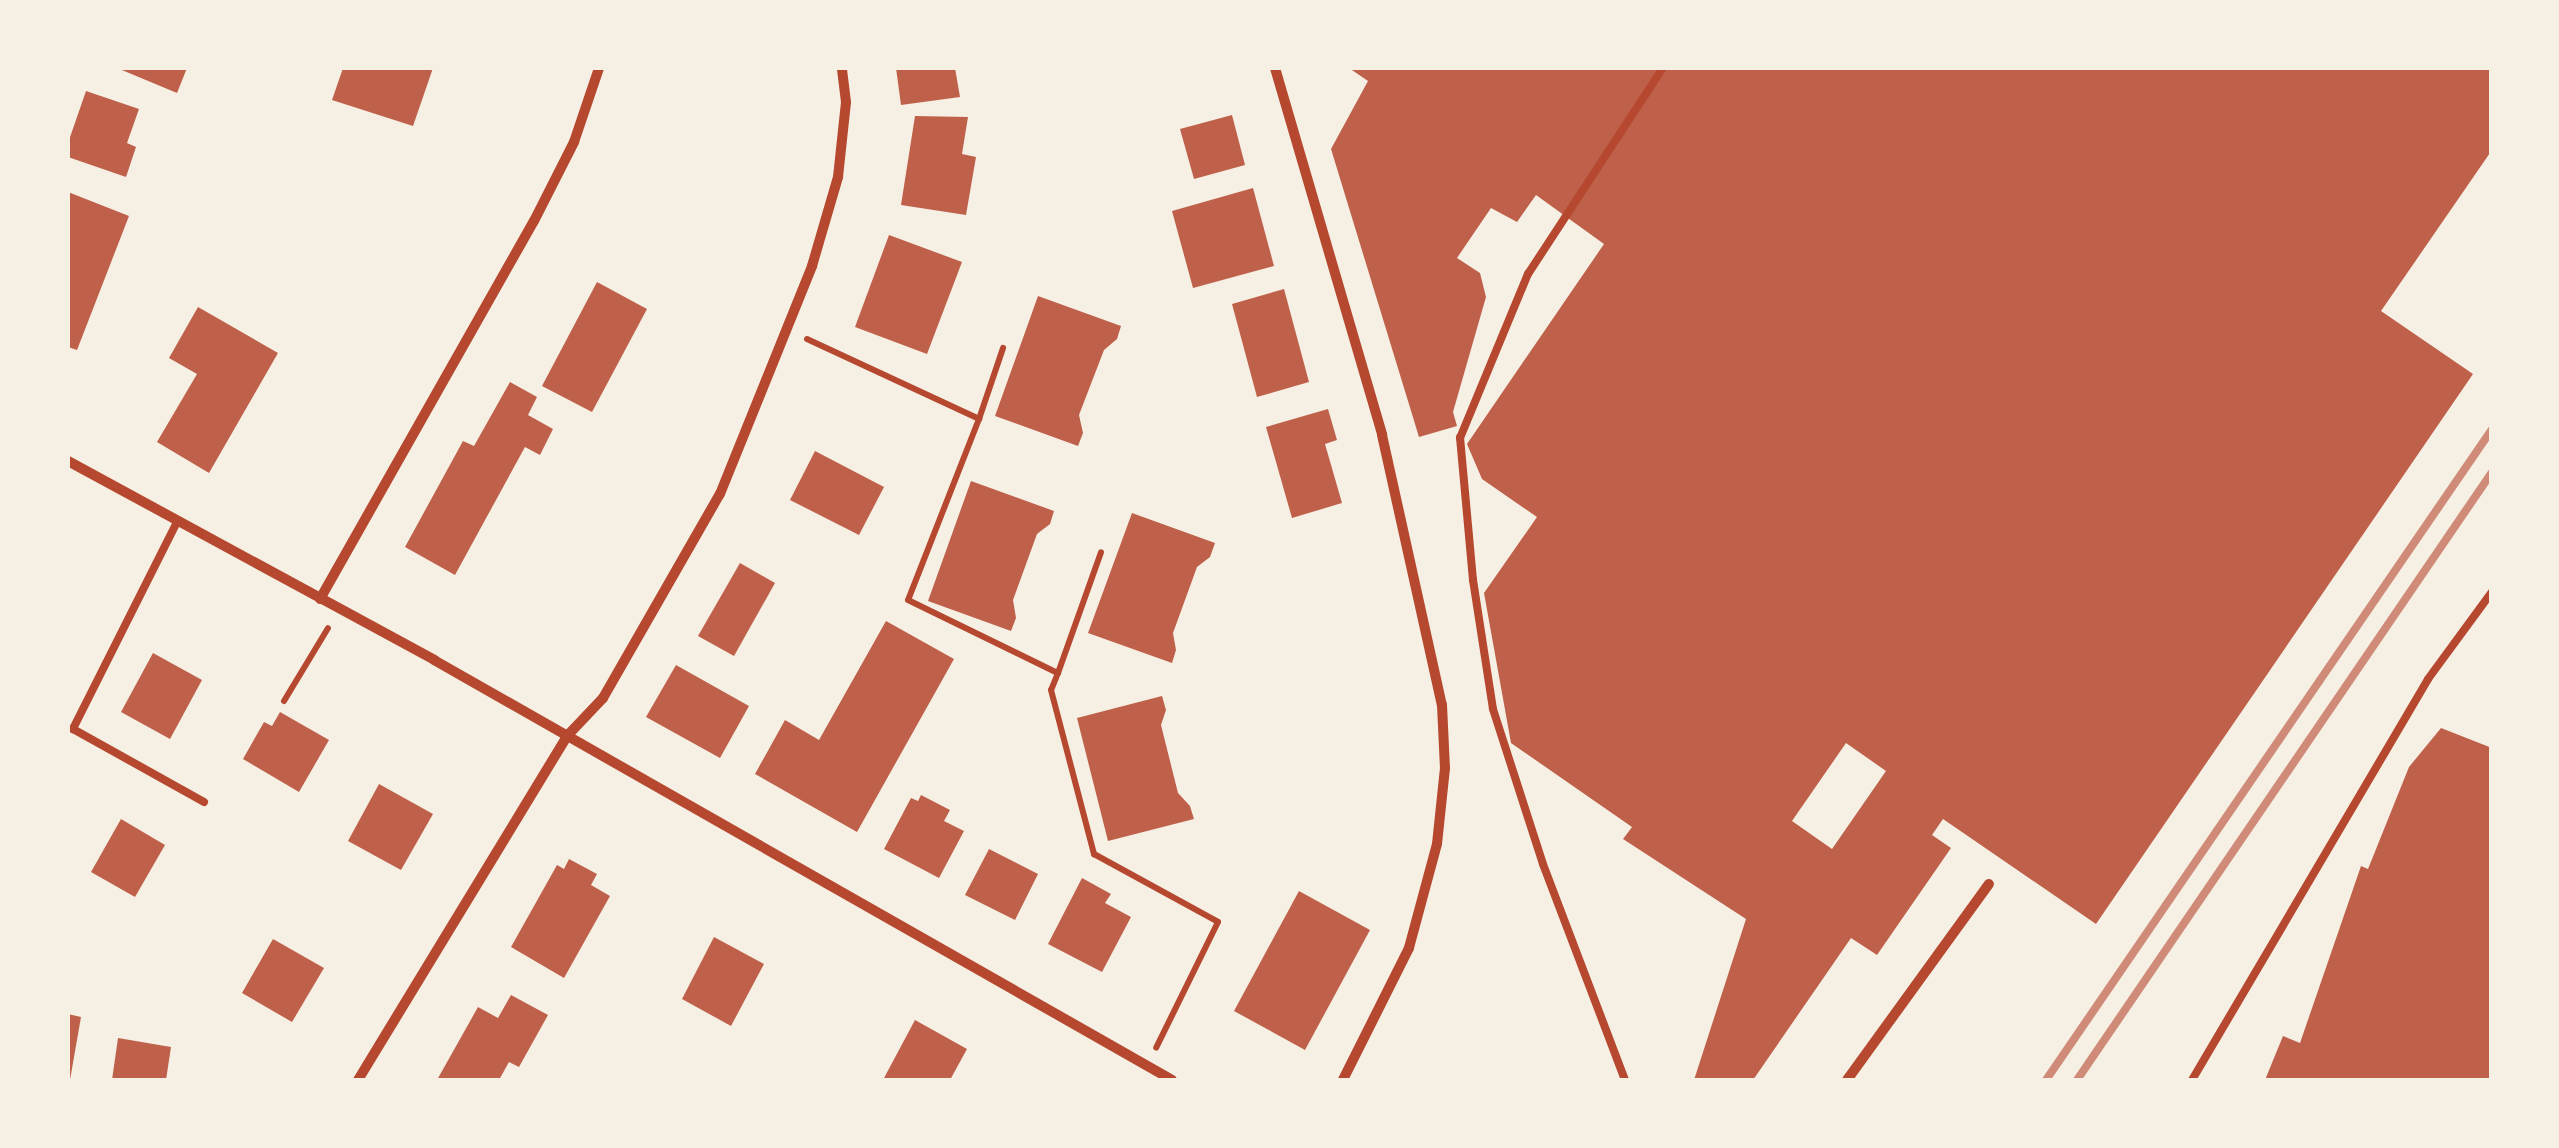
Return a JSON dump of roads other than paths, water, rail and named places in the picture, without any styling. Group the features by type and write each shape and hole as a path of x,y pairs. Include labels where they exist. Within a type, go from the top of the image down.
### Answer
{"street":[{"path":"320,600 534,221 574,142 599,68"},
{"path":"358,1080 568,735 603,698 720,494 812,266 838,176 846,102 842,68"},
{"path":"1275,68 1382,434 1442,705 1445,768 1438,844 1409,948 1342,1080"},
{"path":"68,461 568,735 1172,1080"},
{"path":"1847,1080 1990,884"}],"lane":[{"path":"1625,1080 1543,864 1493,709 1473,580 1460,438 1528,274 1664,68"},
{"path":"177,522 72,729 204,802"},
{"path":"2192,1080 2428,679 2492,592"}],"railway":[{"path":"2046,1080 2492,429"},
{"path":"2077,1080 2492,472"}]}
